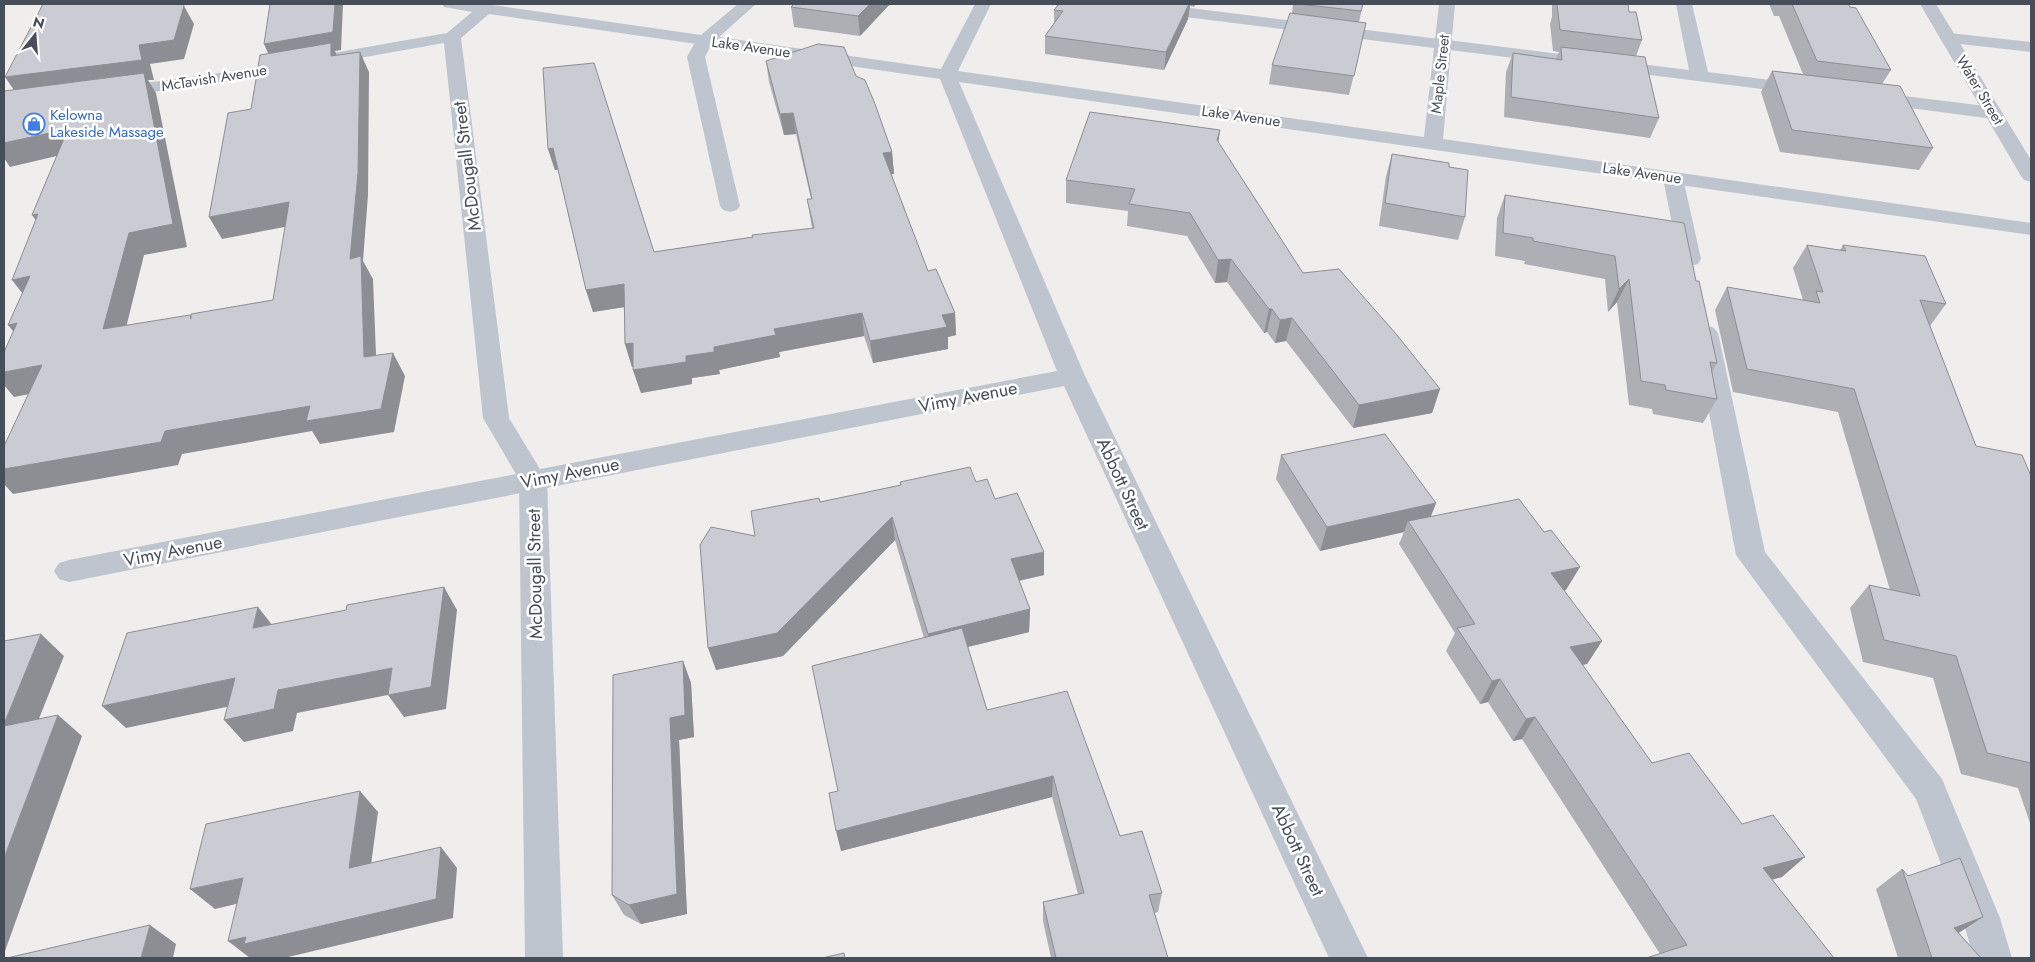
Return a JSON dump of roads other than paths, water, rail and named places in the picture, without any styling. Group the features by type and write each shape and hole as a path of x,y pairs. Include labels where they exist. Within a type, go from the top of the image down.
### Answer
{"street":[{"name":"Lake Avenue","path":"459,4 704,41 2031,229"},
{"path":"730,206 696,57 704,41 748,4"},
{"path":"947,74 983,4"},
{"path":"1121,4 1209,9 1443,44 1817,91"},
{"name":"Maple Street","path":"1433,144 1447,4"},
{"path":"1684,4 1700,77"},
{"name":"Water Street","path":"1928,4 2031,176"},
{"path":"452,37 486,9"},
{"name":"McTavish Avenue","path":"99,94 213,79 452,37"},
{"name":"McDougall Street","path":"452,37 496,418 533,480 544,958"},
{"path":"1949,38 2031,47"},
{"name":"Abbott Street","path":"947,74 1072,376 1349,958"},
{"path":"1856,96 1993,113"},
{"path":"1672,178 1695,283"},
{"path":"1701,311 1751,555 1930,790 1981,918 1993,958"},
{"name":"Vimy Avenue","path":"69,571 1072,376"}],"place":[{"name":"Kelowna Lakeside Massage","path":"34,124"}]}
